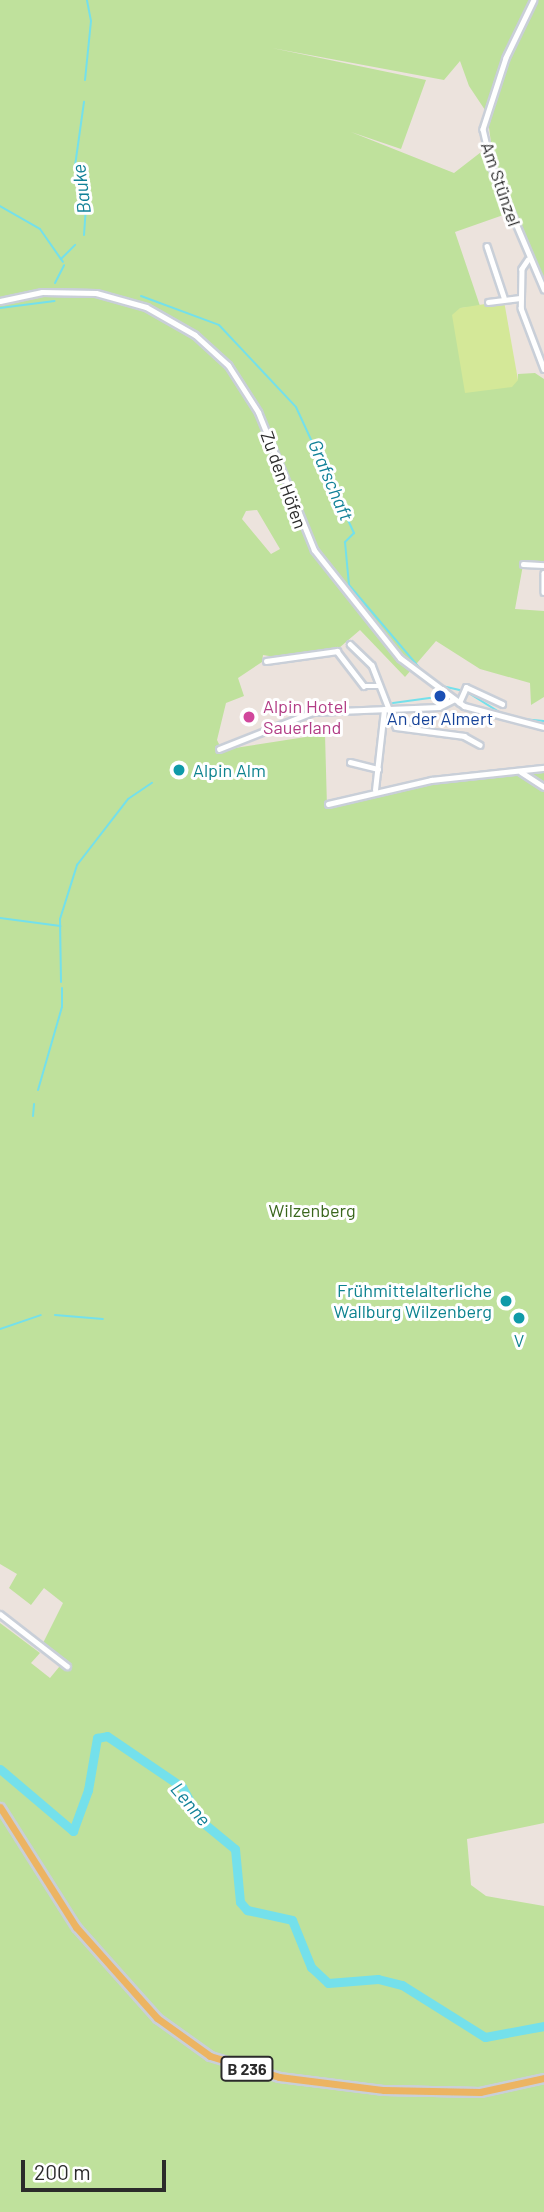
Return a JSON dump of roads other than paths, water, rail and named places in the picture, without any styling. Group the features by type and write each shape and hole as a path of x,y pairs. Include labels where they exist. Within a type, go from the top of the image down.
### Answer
{"main road":[{"name":"B 236","path":"0,1807 76,1927 149,2009 178,2037 210,2056 279,2077 384,2091 480,2092 544,2078"}],"street":[{"name":"Am Stünzel","path":"534,0 483,124 492,167 528,260 544,289"},
{"path":"487,246 504,297"},
{"path":"528,260 520,298 544,369"},
{"name":"Zu den Höfen","path":"0,301 61,291 108,296 163,315 205,343 228,365 258,412 297,517 326,570 400,658 456,702 498,719 544,727"},
{"path":"488,302 504,297 520,298"},
{"path":"523,564 544,565"},
{"path":"544,573 544,592"},
{"path":"350,644 370,662 385,706 396,727 464,736 480,745"},
{"path":"266,661 337,651 363,686 380,686"},
{"path":"219,749 304,714 385,706 439,708 456,702 464,692 502,704"},
{"path":"375,790 385,706"},
{"path":"350,762 378,769"},
{"path":"328,804 375,790 544,768"},
{"path":"521,772 544,787"},
{"path":"0,1614 67,1666"}],"waterway":[{"name":"Bauke","path":"85,80 91,21 87,0"},
{"name":"Bauke","path":"84,102 75,166 86,203 84,235"},
{"name":"Grafschaft","path":"0,206 40,229 63,262"},
{"name":"Bauke","path":"61,259 75,245"},
{"name":"Grafschaft","path":"55,283 64,265"},
{"name":"Grafschaft","path":"141,296 219,325 296,407 354,533 345,542 349,585 424,673"},
{"path":"0,308 55,301"},
{"name":"Grafschaft","path":"442,686 467,692 500,713"},
{"path":"393,703 437,697"},
{"name":"Grafschaft","path":"522,719 544,721"},
{"path":"61,982 60,919 77,865 128,799 152,783"},
{"path":"0,918 60,926"},
{"path":"38,1090 62,1007 62,988"},
{"path":"33,1116 34,1104"},
{"path":"0,1329 41,1315"},
{"path":"55,1315 103,1319"},
{"name":"Lenne","path":"0,1769 73,1831 88,1790 97,1738 107,1736 182,1787 201,1821 235,1849 240,1902 247,1910 292,1920 311,1967 328,1983 378,1979 402,1985 485,2037 544,2026"}],"place":[{"name":"An der Almert","path":"440,696"},
{"name":"Alpin Hotel Sauerland","path":"249,717"},
{"name":"Alpin Alm","path":"179,770"},
{"name":"Frühmittelalterliche Wallburg Wilzenberg","path":"506,1301"},
{"name":"V","path":"519,1318"}],"park label":[{"name":"Wilzenberg","path":"312,1210"}]}
